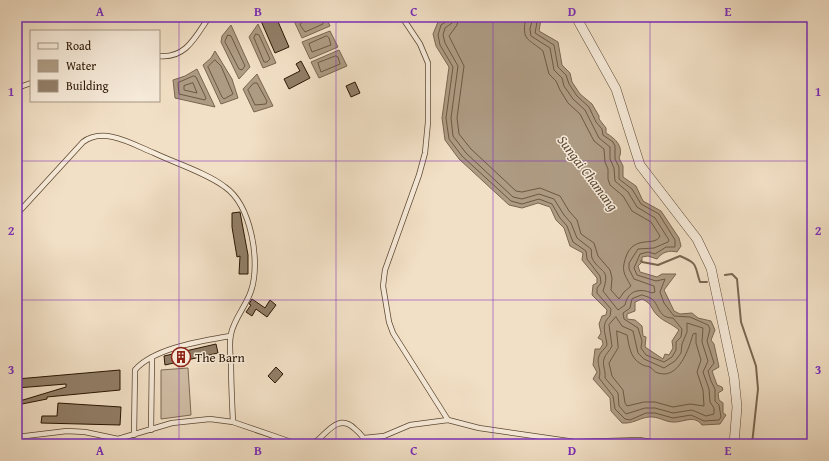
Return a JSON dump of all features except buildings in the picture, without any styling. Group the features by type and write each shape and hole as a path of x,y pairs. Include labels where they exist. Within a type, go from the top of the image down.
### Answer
{"street":[{"path":"576,17 616,89 640,165 696,239 711,268 734,377 737,407 734,444"}],"lane":[{"path":"160,56 177,54 189,46 209,17"},
{"path":"402,17 420,44 428,63 428,133 420,171 388,260 383,286 389,322 395,338 407,353 421,379 448,420"},
{"path":"17,88 30,83"},
{"path":"17,214 83,142 92,137 112,137 121,139 217,182 233,193 240,203 254,242 254,274 251,291 230,336 233,422"},
{"path":"134,435 135,370 142,362 152,357 200,341 230,336"},
{"path":"151,430 152,357"},
{"path":"17,437 68,430 118,439 162,426 197,419 210,419 233,422 297,444"},
{"path":"364,438 384,436 410,425 448,420 479,428 574,442 639,440 664,444"},
{"path":"307,444 318,440 329,427 341,423 354,427 364,438 366,444"},
{"path":"17,433 27,435"}],"shaded area":[{"path":"188,368 191,415 161,419 161,370"}],"water":[{"path":"305,17 326,17 330,26 302,38 294,21"},
{"path":"446,17 544,17 541,19 539,31 558,42 562,65 570,73 572,82 580,94 592,104 599,116 599,119 606,128 606,133 613,138 620,147 619,158 623,166 623,177 636,186 643,201 661,211 679,238 681,246 677,252 666,252 657,259 648,256 642,257 642,262 638,266 640,272 657,277 662,274 676,274 664,290 674,311 680,314 692,313 698,318 711,321 715,330 711,340 714,344 719,367 712,371 717,385 722,387 723,390 718,393 719,400 723,403 723,413 726,415 720,424 702,425 692,419 670,422 652,417 629,423 622,423 611,411 610,398 593,379 597,372 593,365 595,349 600,349 603,344 602,340 598,338 601,333 599,324 602,316 606,315 607,310 592,295 593,285 597,283 597,278 582,260 583,253 570,246 564,228 556,220 550,207 538,203 522,208 509,205 459,159 445,140 442,118 449,67 436,46 433,34 438,22","holes":["642,299 650,304 655,313 679,330 672,341 673,348 669,355 665,354 663,359 645,347 646,337 643,336 642,326 635,320 627,319 627,314 635,311 635,302"]},
{"path":"258,24 276,63 263,68 249,37"},
{"path":"231,25 250,67 239,79 221,42 222,36"},
{"path":"330,31 338,47 310,59 302,42"},
{"path":"339,50 347,66 319,78 311,62"},
{"path":"215,51 232,79 238,98 221,104 203,65 211,58"},
{"path":"197,69 215,107 175,98 173,80 185,76"},
{"path":"257,74 273,106 254,112 243,89"}],"waterway":[{"name":"Sungai Chamang","path":"641,261 658,265 680,256 693,263 700,282 707,282"},
{"name":"Sungai Chamang","path":"725,275 732,274 737,279 741,322 756,366 758,389 752,444"}],"place":[{"name":"The Barn","path":"181,357"}]}
